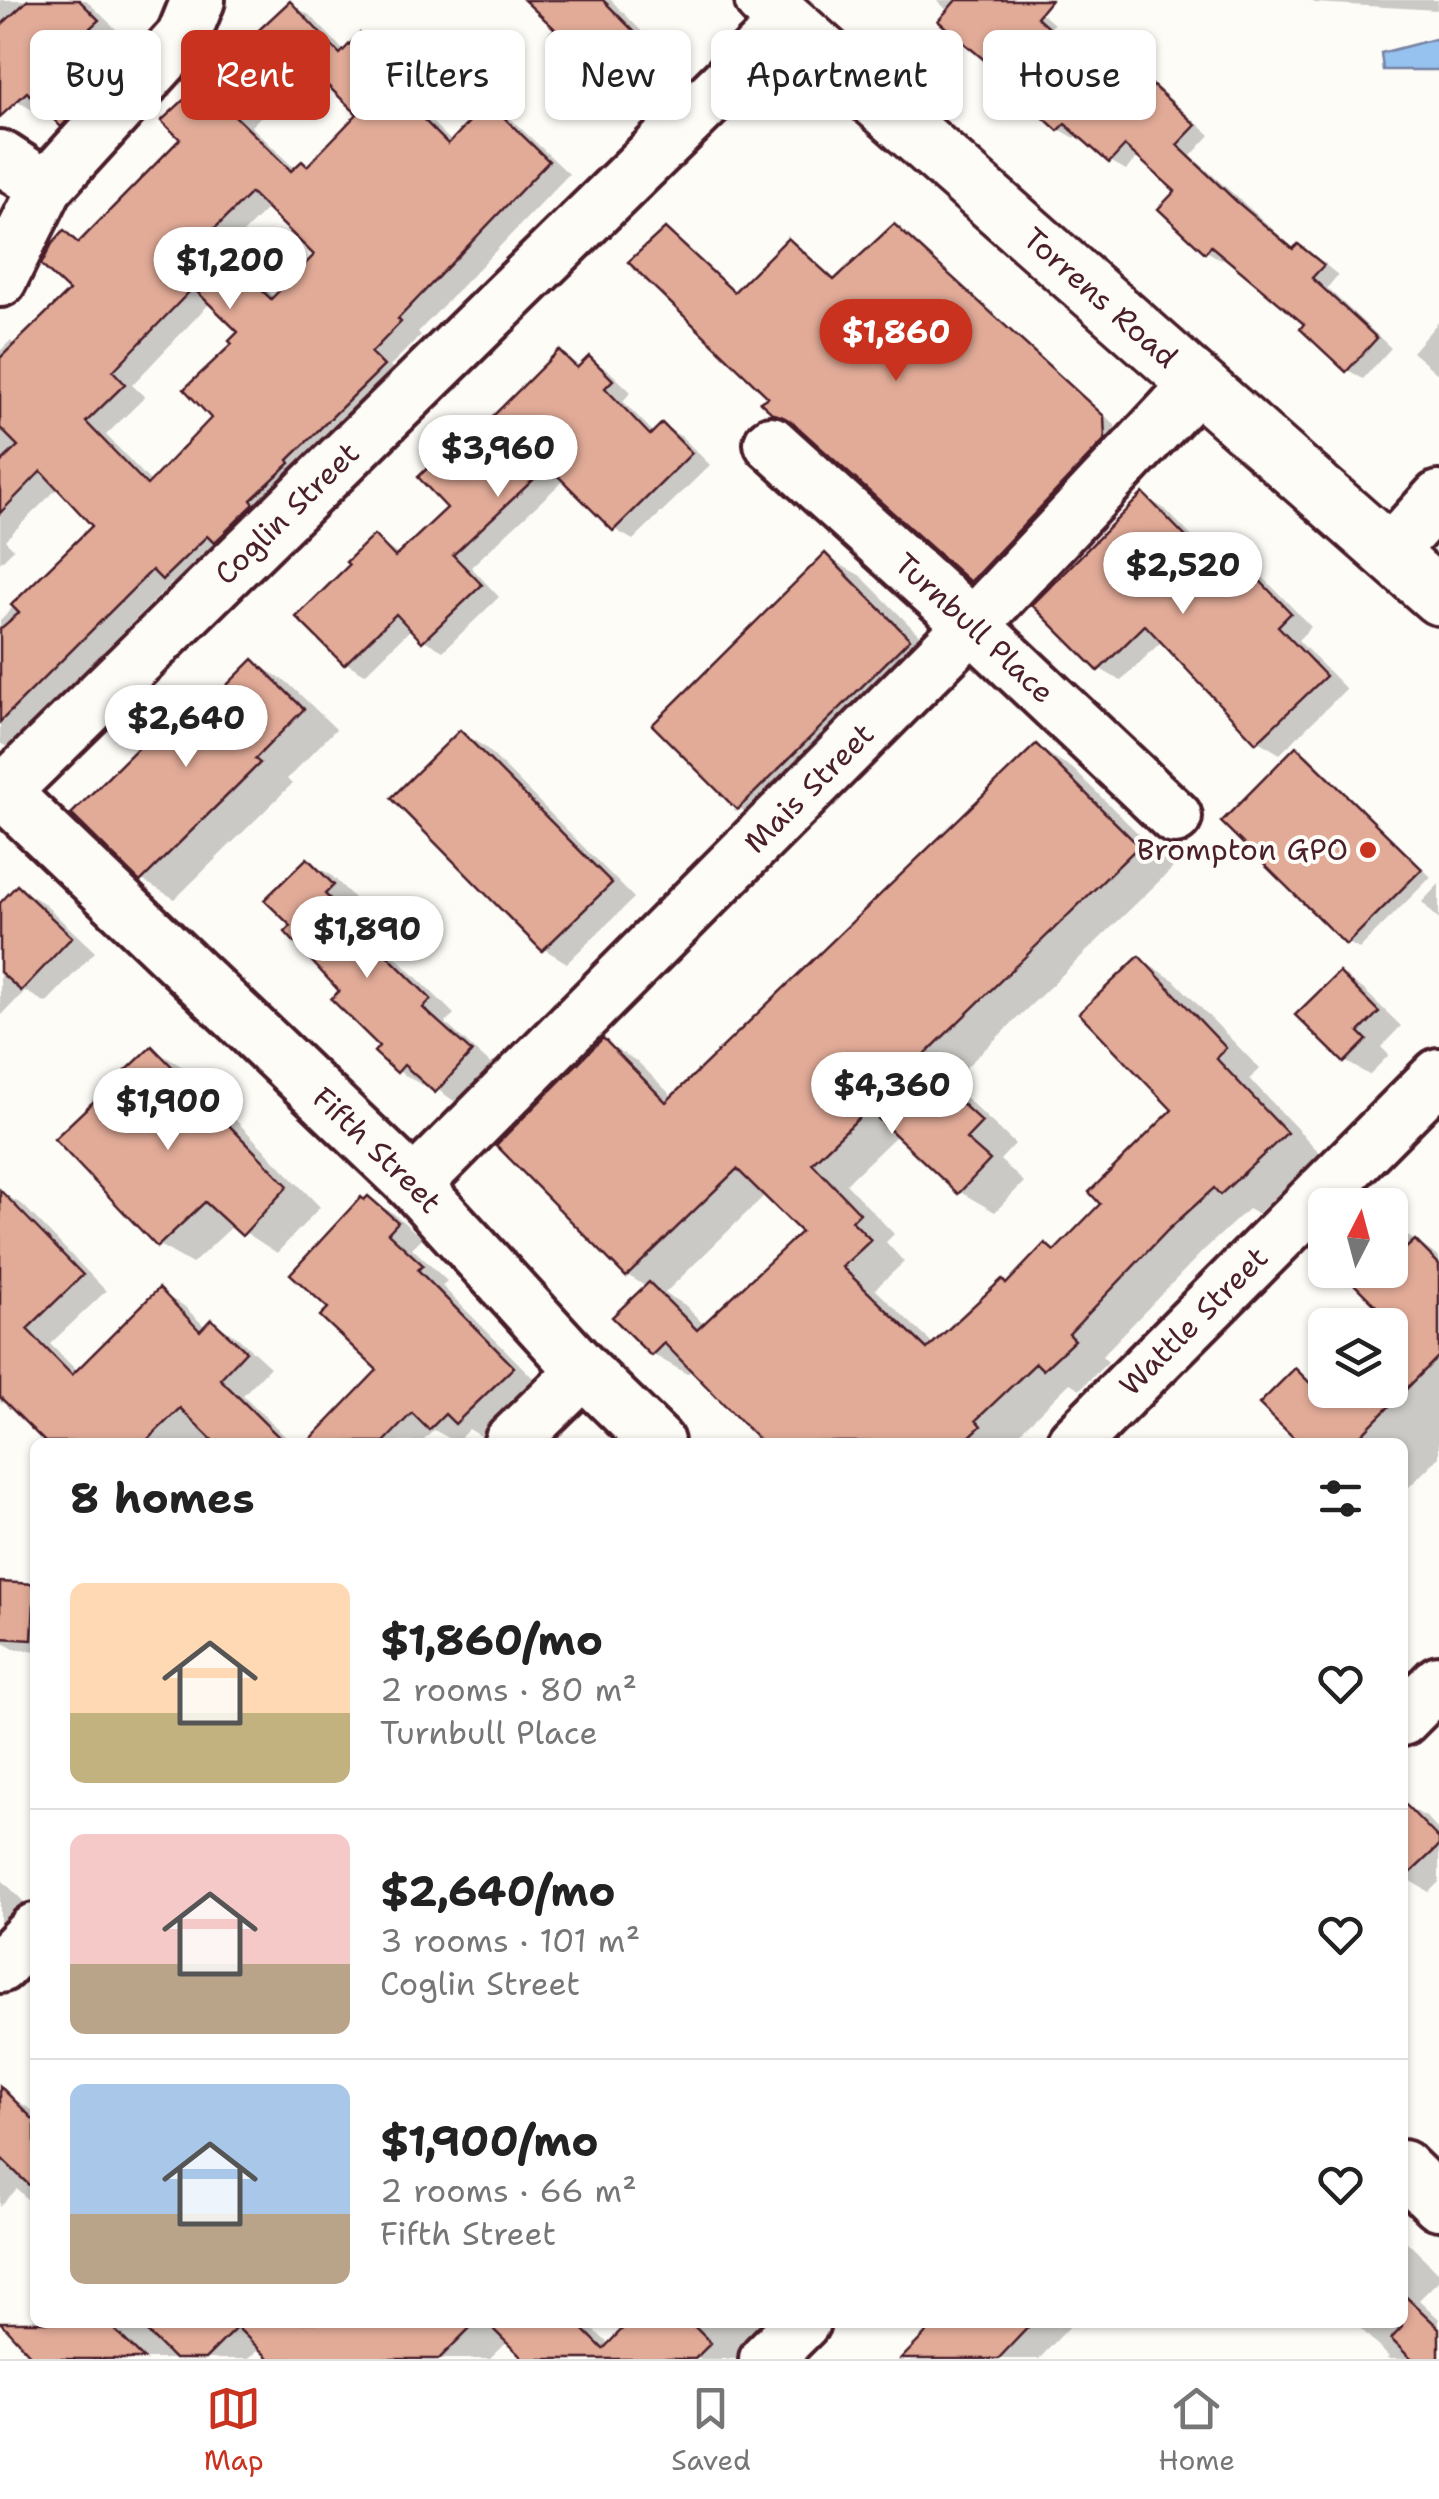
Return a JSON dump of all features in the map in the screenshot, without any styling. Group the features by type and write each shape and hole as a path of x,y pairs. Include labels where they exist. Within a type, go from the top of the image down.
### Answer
{"main road":[{"name":"Torrens Road","path":"775,11 1439,597"}],"street":[{"path":"0,280 46,188 183,37 198,0"},
{"name":"Coglin Street","path":"1,792 775,11"},
{"path":"0,158 46,188"},
{"name":"Mais Street","path":"414,1186 972,626 1198,385"},
{"name":"Turnbull Place","path":"771,443 1175,817"},
{"path":"1389,553 1439,498"},
{"name":"Fifth Street","path":"1,792 414,1186 584,1371 654,1438"},
{"name":"Wattle Street","path":"1078,1438 1439,1075"},
{"path":"515,1438 584,1371"},
{"path":"1408,1713 1439,1682"},
{"path":"0,1966 30,1935"},
{"path":"1408,2173 1439,2203"},
{"path":"766,2359 797,2328"}],"water":[{"path":"1435,39 1439,46 1439,70 1383,70 1381,53"}],"building":[{"path":"28,0 79,0 99,20 92,30 30,30 30,95 27,92 0,117 0,26"},
{"path":"524,0 603,0 633,30 554,30"},
{"path":"956,0 1051,0 1037,17 1051,30 983,30 983,59 963,42 963,30 949,30 938,21"},
{"path":"290,1 317,30 259,30"},
{"path":"330,43 340,54 350,44 350,107 330,88"},
{"path":"1156,89 1196,125 1177,145 1293,249 1298,244 1324,265 1312,278 1377,338 1346,372 1300,329 1304,324 1211,246 1205,253 1158,209 1175,191 1125,146 1109,163 1065,124 1058,131 1046,120 1156,120"},
{"path":"181,102 181,120 239,120 291,171 302,161 307,166 351,120 424,120 448,144 471,120 507,120 549,161 398,319 401,322 371,353 384,366 288,460 290,463 251,500 254,504 214,543 207,536 162,580 152,570 0,722 0,629 19,613 11,605 92,526 41,471 0,513 0,463 18,446 0,428 0,358 69,291 41,265 52,244 64,230 78,243 180,139 161,121","holes":["251,193 314,255 271,299 206,237","193,288 238,332 229,341 232,344 184,389 211,418 147,485 86,422 125,384 113,371"]},
{"path":"894,224 1104,416 1105,439 970,582 791,421 773,414 760,402 768,397 628,262 665,228 734,292 788,238 834,280"},
{"path":"559,350 577,368 589,356 613,380 605,388 650,435 662,423 692,453 613,531 548,466 453,555 482,585 422,642 396,614 344,665 296,617 374,535 395,557 447,508 418,477 469,429 474,435"},
{"path":"1143,493 1225,577 1241,561 1291,613 1278,626 1326,676 1256,743 1145,625 1098,671 1032,605"},
{"path":"825,553 910,639 737,810 652,725"},
{"path":"253,659 304,709 255,759 260,763 140,882 71,814 191,695 204,708"},
{"path":"460,730 612,883 542,951 391,798"},
{"path":"1036,744 1139,846 917,1062 982,1122 966,1139 990,1160 958,1194 868,1109 812,1163 860,1213 852,1221 871,1240 842,1267 927,1349 1002,1279 1006,1284 1045,1243 1054,1251 1100,1204 1089,1192 1172,1110 1079,1013 1139,956 1226,1048 1216,1058 1287,1133 1220,1195 1214,1188 1168,1230 1069,1334 1075,1340 1043,1370 1036,1363 976,1420 981,1426 968,1438 757,1438 664,1343 651,1356 612,1317 649,1282 697,1330 801,1232 737,1169 626,1277 496,1145 603,1038 666,1102"},
{"path":"1296,746 1422,869 1346,945 1221,822"},
{"path":"307,858 334,885 325,894 431,999 423,1008 472,1052 435,1093 404,1065 397,1073 374,1052 379,1046 331,999 339,991 285,932 291,926 264,900"},
{"path":"17,885 72,937 21,991 0,972 0,903"},
{"path":"1339,972 1379,1012 1359,1032 1367,1040 1344,1063 1295,1015"},
{"path":"152,1046 288,1186 242,1236 205,1202 157,1247 54,1139"},
{"path":"0,1190 83,1275 27,1329 72,1375 159,1288 200,1331 211,1319 246,1351 220,1379 280,1438 210,1438 180,1408 149,1438 41,1438 0,1397"},
{"path":"368,1196 398,1222 388,1233 423,1265 418,1270 514,1367 455,1424 445,1414 429,1430 412,1413 388,1438 312,1438 377,1370 320,1316 328,1308 290,1274 361,1197 364,1200"},
{"path":"1415,1240 1439,1264 1439,1356 1408,1387 1408,1308 1378,1308 1358,1288 1408,1288 1408,1246"},
{"path":"1295,1368 1308,1381 1308,1408 1388,1408 1358,1438 1294,1438 1259,1404"},
{"path":"0,1582 30,1584 30,1640 0,1638"},
{"path":"1408,1807 1439,1839 1439,1846 1408,1875"},
{"path":"0,2086 30,2116 30,2186 0,2157"},
{"path":"1408,2299 1439,2328 1439,2359 1411,2359 1391,2339 1401,2328 1408,2328"},
{"path":"0,2322 30,2322 30,2328 113,2328 144,2359 34,2359"},
{"path":"143,2328 236,2328 205,2359 174,2359"},
{"path":"238,2328 470,2328 439,2359 269,2359"},
{"path":"492,2328 582,2328 603,2349 623,2328 696,2328 711,2343 695,2359 523,2359"},
{"path":"931,2328 1027,2328 998,2359 901,2359"}],"place":[{"name":"Brompton GPO","path":"1368,850"}]}
